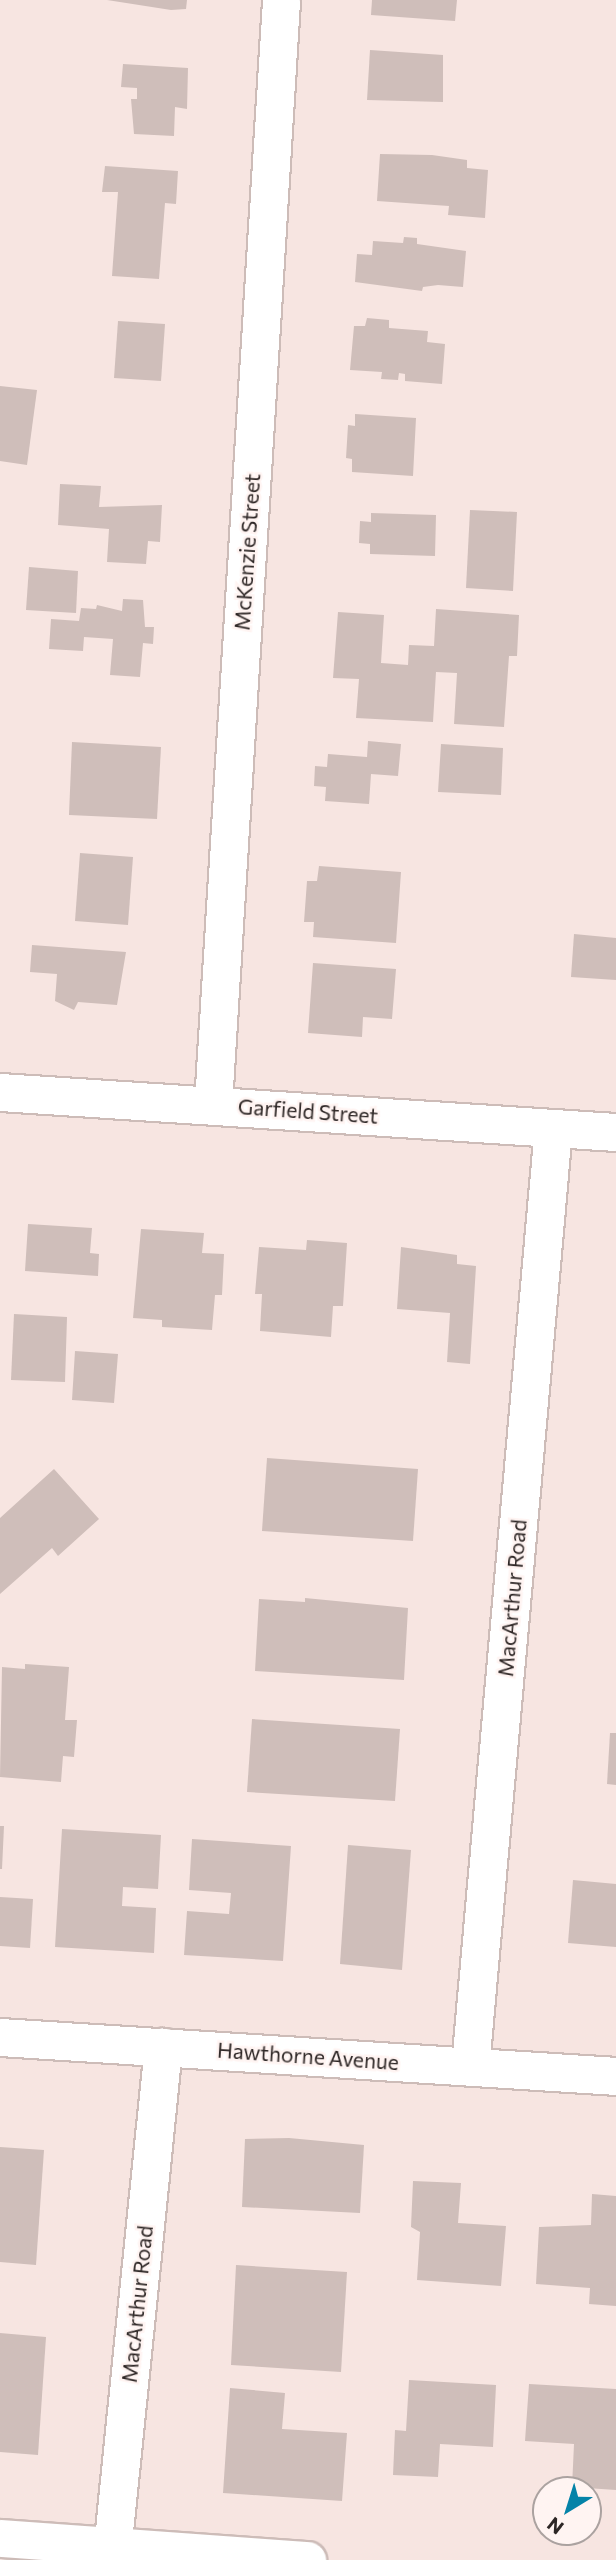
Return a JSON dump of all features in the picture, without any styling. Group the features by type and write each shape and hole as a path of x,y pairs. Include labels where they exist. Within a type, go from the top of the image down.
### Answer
{"street":[{"name":"McKenzie Street","path":"213,1103 281,0"},
{"name":"Garfield Street","path":"0,1092 213,1103 616,1132"},
{"name":"MacArthur Road","path":"470,2066 553,1129"},
{"name":"Hawthorne Avenue","path":"0,2037 616,2076"},
{"name":"MacArthur Road","path":"111,2552 163,2047"},
{"path":"0,2538 111,2552 307,2560"}],"building":[{"path":"107,0 187,0 186,9 171,10"},
{"path":"372,0 457,0 455,21 371,15"},
{"path":"370,50 443,55 443,102 367,100"},
{"path":"123,64 188,68 187,109 175,107 174,136 134,134 131,99 137,99 137,88 121,87"},
{"path":"380,154 432,155 467,160 467,168 488,170 485,218 448,215 449,206 377,201"},
{"path":"105,166 178,171 176,204 165,203 159,279 112,276 118,192 102,192"},
{"path":"404,237 417,238 417,244 466,251 463,287 438,285 423,287 422,291 355,282 357,254 372,255 373,241 403,243"},
{"path":"367,318 389,320 389,328 428,331 427,342 445,344 442,384 405,381 405,374 399,373 398,380 381,379 382,372 350,370 354,326 365,326"},
{"path":"118,321 165,324 161,381 114,378"},
{"path":"0,386 37,390 27,465 0,461"},
{"path":"355,414 416,418 413,476 352,472 352,459 346,458 348,425 355,426"},
{"path":"60,484 101,486 99,507 162,505 160,542 148,541 146,564 107,562 109,529 58,525"},
{"path":"470,510 517,512 513,591 466,588"},
{"path":"371,513 436,515 435,556 370,554 370,544 359,543 360,521 371,522"},
{"path":"29,567 78,571 76,613 26,610"},
{"path":"123,599 143,600 145,627 154,627 153,644 143,643 140,677 110,675 113,639 84,637 83,651 49,649 51,619 79,621 81,608 96,609 97,605 122,611"},
{"path":"436,609 519,615 517,656 509,656 504,727 454,724 457,673 436,672 433,722 356,718 359,679 333,678 338,612 384,615 381,663 408,665 409,645 434,646"},
{"path":"368,741 401,744 398,776 371,774 369,804 325,801 326,787 314,786 315,766 327,767 328,754 367,757"},
{"path":"72,742 161,747 157,819 69,815"},
{"path":"441,744 503,748 501,795 438,792"},
{"path":"80,853 133,857 128,925 75,921"},
{"path":"319,866 401,872 396,943 313,937 314,922 304,922 307,881 317,881"},
{"path":"574,934 616,938 616,980 571,977"},
{"path":"32,945 126,952 117,1005 78,1002 74,1010 55,1001 57,974 30,972"},
{"path":"313,963 396,969 392,1019 363,1017 362,1037 308,1033"},
{"path":"28,1224 92,1228 90,1253 99,1254 98,1276 25,1271"},
{"path":"141,1229 204,1233 202,1253 224,1254 222,1295 215,1295 212,1330 162,1327 162,1320 133,1318"},
{"path":"307,1240 347,1243 343,1306 333,1306 331,1337 260,1331 262,1294 255,1294 259,1247 306,1250"},
{"path":"401,1247 457,1255 457,1264 476,1266 470,1364 447,1362 450,1313 397,1309"},
{"path":"14,1314 67,1317 65,1382 11,1380"},
{"path":"75,1351 118,1354 114,1403 72,1400"},
{"path":"267,1458 418,1469 413,1541 262,1531"},
{"path":"54,1469 99,1519 58,1556 52,1548 0,1594 0,1518"},
{"path":"305,1598 408,1608 404,1680 255,1671 259,1599 305,1602"},
{"path":"25,1664 69,1667 65,1720 77,1720 74,1757 63,1756 61,1782 0,1777 2,1667 25,1669"},
{"path":"252,1719 400,1729 395,1801 247,1792"},
{"path":"610,1733 616,1733 616,1785 607,1784"},
{"path":"0,1826 4,1826 2,1869 0,1869"},
{"path":"62,1829 161,1835 158,1889 123,1887 122,1906 156,1908 154,1953 55,1947"},
{"path":"192,1839 291,1846 283,1961 184,1955 187,1911 229,1914 231,1893 189,1890"},
{"path":"348,1845 411,1850 402,1970 340,1964"},
{"path":"573,1880 616,1884 616,1947 568,1943"},
{"path":"0,1897 33,1899 30,1948 0,1946"},
{"path":"289,2138 364,2145 360,2213 242,2207 245,2139"},
{"path":"0,2147 44,2150 36,2265 0,2262"},
{"path":"413,2181 461,2183 458,2223 506,2226 501,2286 417,2280 420,2232 411,2227"},
{"path":"592,2194 616,2196 616,2306 589,2304 590,2288 536,2284 539,2227 591,2225"},
{"path":"236,2265 347,2272 341,2372 231,2365"},
{"path":"0,2333 46,2337 38,2455 0,2452"},
{"path":"409,2380 496,2385 493,2447 440,2444 438,2477 393,2475 395,2430 406,2431"},
{"path":"529,2384 616,2389 616,2490 602,2489 602,2476 573,2476 574,2444 525,2441"},
{"path":"230,2388 285,2393 282,2429 347,2433 342,2501 223,2493"}]}
